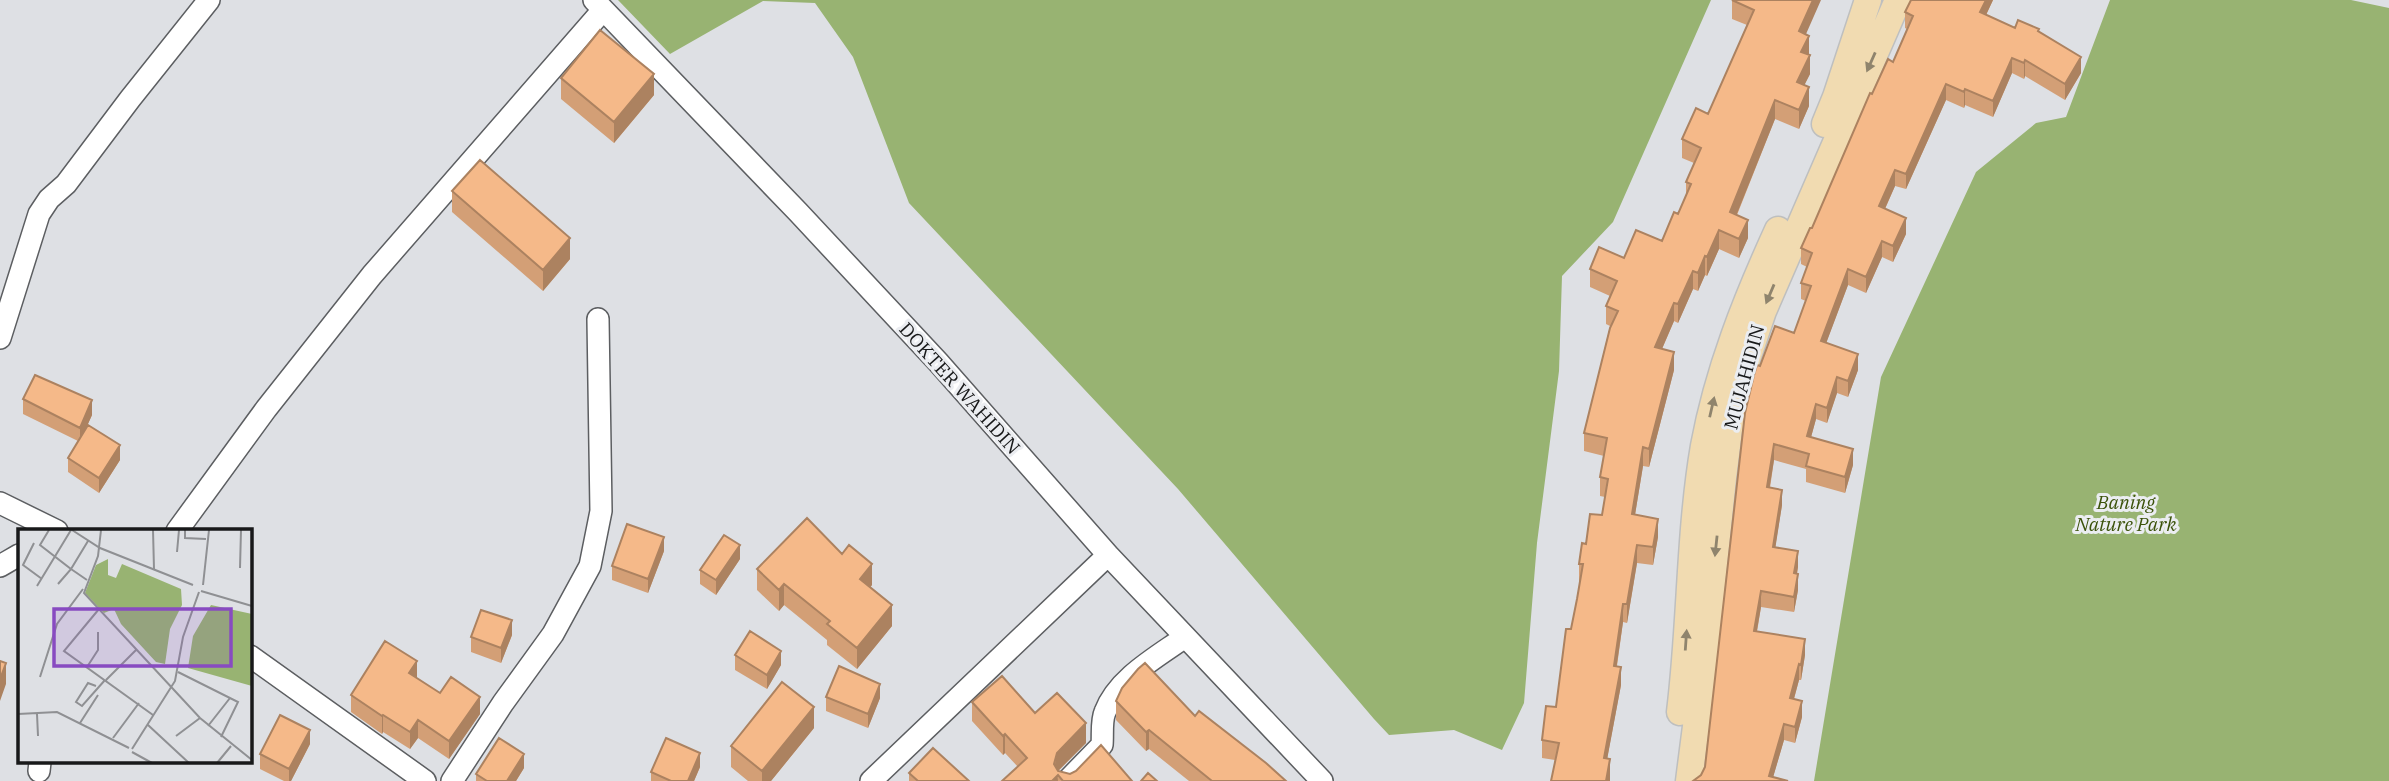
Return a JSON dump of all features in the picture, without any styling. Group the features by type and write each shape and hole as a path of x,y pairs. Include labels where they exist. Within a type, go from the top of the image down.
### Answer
{"main road":[{"name":"MUJAHIDIN","path":"1671,781 1684,681 1700,475 1716,390 1744,306 1836,97 1868,0"},
{"name":"MUJAHIDIN","path":"1689,781 1729,430 1740,380 1763,311 1898,0"}],"street":[{"path":"0,338 39,214 66,184 209,0"},
{"path":"178,529 266,409 372,275 599,5"},
{"name":"DOKTER WAHIDIN","path":"599,5 938,362 1108,555 1322,781"},
{"path":"452,781 503,703 553,634 590,566 601,511 598,320"},
{"path":"0,503 51,529"},
{"path":"871,781 1108,555"},
{"path":"0,566 18,556"},
{"path":"1067,781 1102,745 1104,714 1124,684 1145,665 1185,637"},
{"path":"252,657 425,781"}],"green space":[{"path":"618,0 1711,0 1613,222 1562,276 1559,371 1537,543 1524,703 1502,750 1454,730 1389,735 1374,719 1178,489 909,203 853,57 815,3 763,1 670,54"},
{"name":"Baning Nature Park","path":"2110,0 2351,0 2389,8 2389,781 1814,781 1881,377 1976,172 2036,123 2066,117"}],"building":[{"path":"1732,0 1813,0 1799,31 1809,36 1801,52 1810,55 1797,82 1809,87 1799,110 1775,100 1730,212 1748,220 1739,239 1719,230 1698,273 1693,271 1678,304 1674,303 1655,347 1674,352 1649,449 1643,447 1632,514 1658,519 1653,547 1637,545 1627,604 1623,604 1614,666 1621,667 1604,758 1610,759 1606,781 1551,781 1559,743 1542,740 1546,706 1556,707 1566,629 1571,629 1583,564 1579,564 1582,543 1586,544 1590,514 1602,515 1608,479 1600,477 1607,438 1584,433 1610,328 1618,311 1606,306 1617,281 1590,269 1599,247 1624,258 1636,230 1662,241 1674,212 1678,214 1691,184 1686,182 1701,148 1682,139 1696,108 1708,114 1754,10"},
{"path":"1911,0 1986,0 1980,12 2015,28 2018,20 2039,29 2038,31 2081,57 2065,84 2025,60 2024,63 2012,58 1993,101 1946,84 1906,174 1895,170 1879,206 1906,218 1893,246 1882,241 1866,277 1848,269 1821,341 1858,354 1848,381 1837,377 1827,408 1816,404 1807,436 1853,449 1845,477 1806,466 1809,454 1774,444 1767,487 1782,490 1773,547 1798,551 1794,573 1798,574 1794,597 1761,591 1754,631 1805,639 1801,665 1799,664 1790,698 1802,701 1795,727 1784,724 1769,776 1788,781 1693,781 1701,775 1705,767 1745,413 1754,375 1775,326 1794,333 1811,286 1801,283 1812,253 1801,248 1870,93 1872,94 1888,59 1893,62 1913,16 1905,12"},
{"path":"600,30 654,74 614,122 561,78"},
{"path":"480,160 570,238 543,270 452,191"},
{"path":"35,375 92,400 80,428 23,399"},
{"path":"88,425 120,445 99,478 68,458"},
{"path":"807,518 842,554 849,545 872,564 860,579 892,605 857,648 827,624 830,621 784,584 779,590 757,569"},
{"path":"627,524 664,537 648,579 612,566"},
{"path":"724,535 740,545 716,580 700,570"},
{"path":"481,610 512,620 501,648 471,637"},
{"path":"750,631 781,651 767,675 735,655"},
{"path":"385,641 417,661 409,673 440,693 451,677 480,697 449,741 418,720 410,732 351,695"},
{"path":"0,661 6,663 0,679"},
{"path":"1145,663 1195,716 1199,711 1286,781 1212,781 1149,730 1146,732 1116,701 1122,688"},
{"path":"839,666 880,684 868,714 826,697"},
{"path":"1002,676 1035,713 1057,693 1086,723 1057,753 1054,764 1058,771 1070,774 1076,771 1101,745 1132,781 1063,781 1058,775 1052,781 1002,781 1027,758 972,702"},
{"path":"782,682 814,707 762,771 731,746"},
{"path":"280,715 310,730 289,769 260,754"},
{"path":"499,738 524,754 507,781 487,781 476,774"},
{"path":"666,738 700,753 688,781 671,781 651,772"},
{"path":"933,748 969,781 918,781 909,773"},
{"path":"1148,773 1157,781 1141,781"}]}
